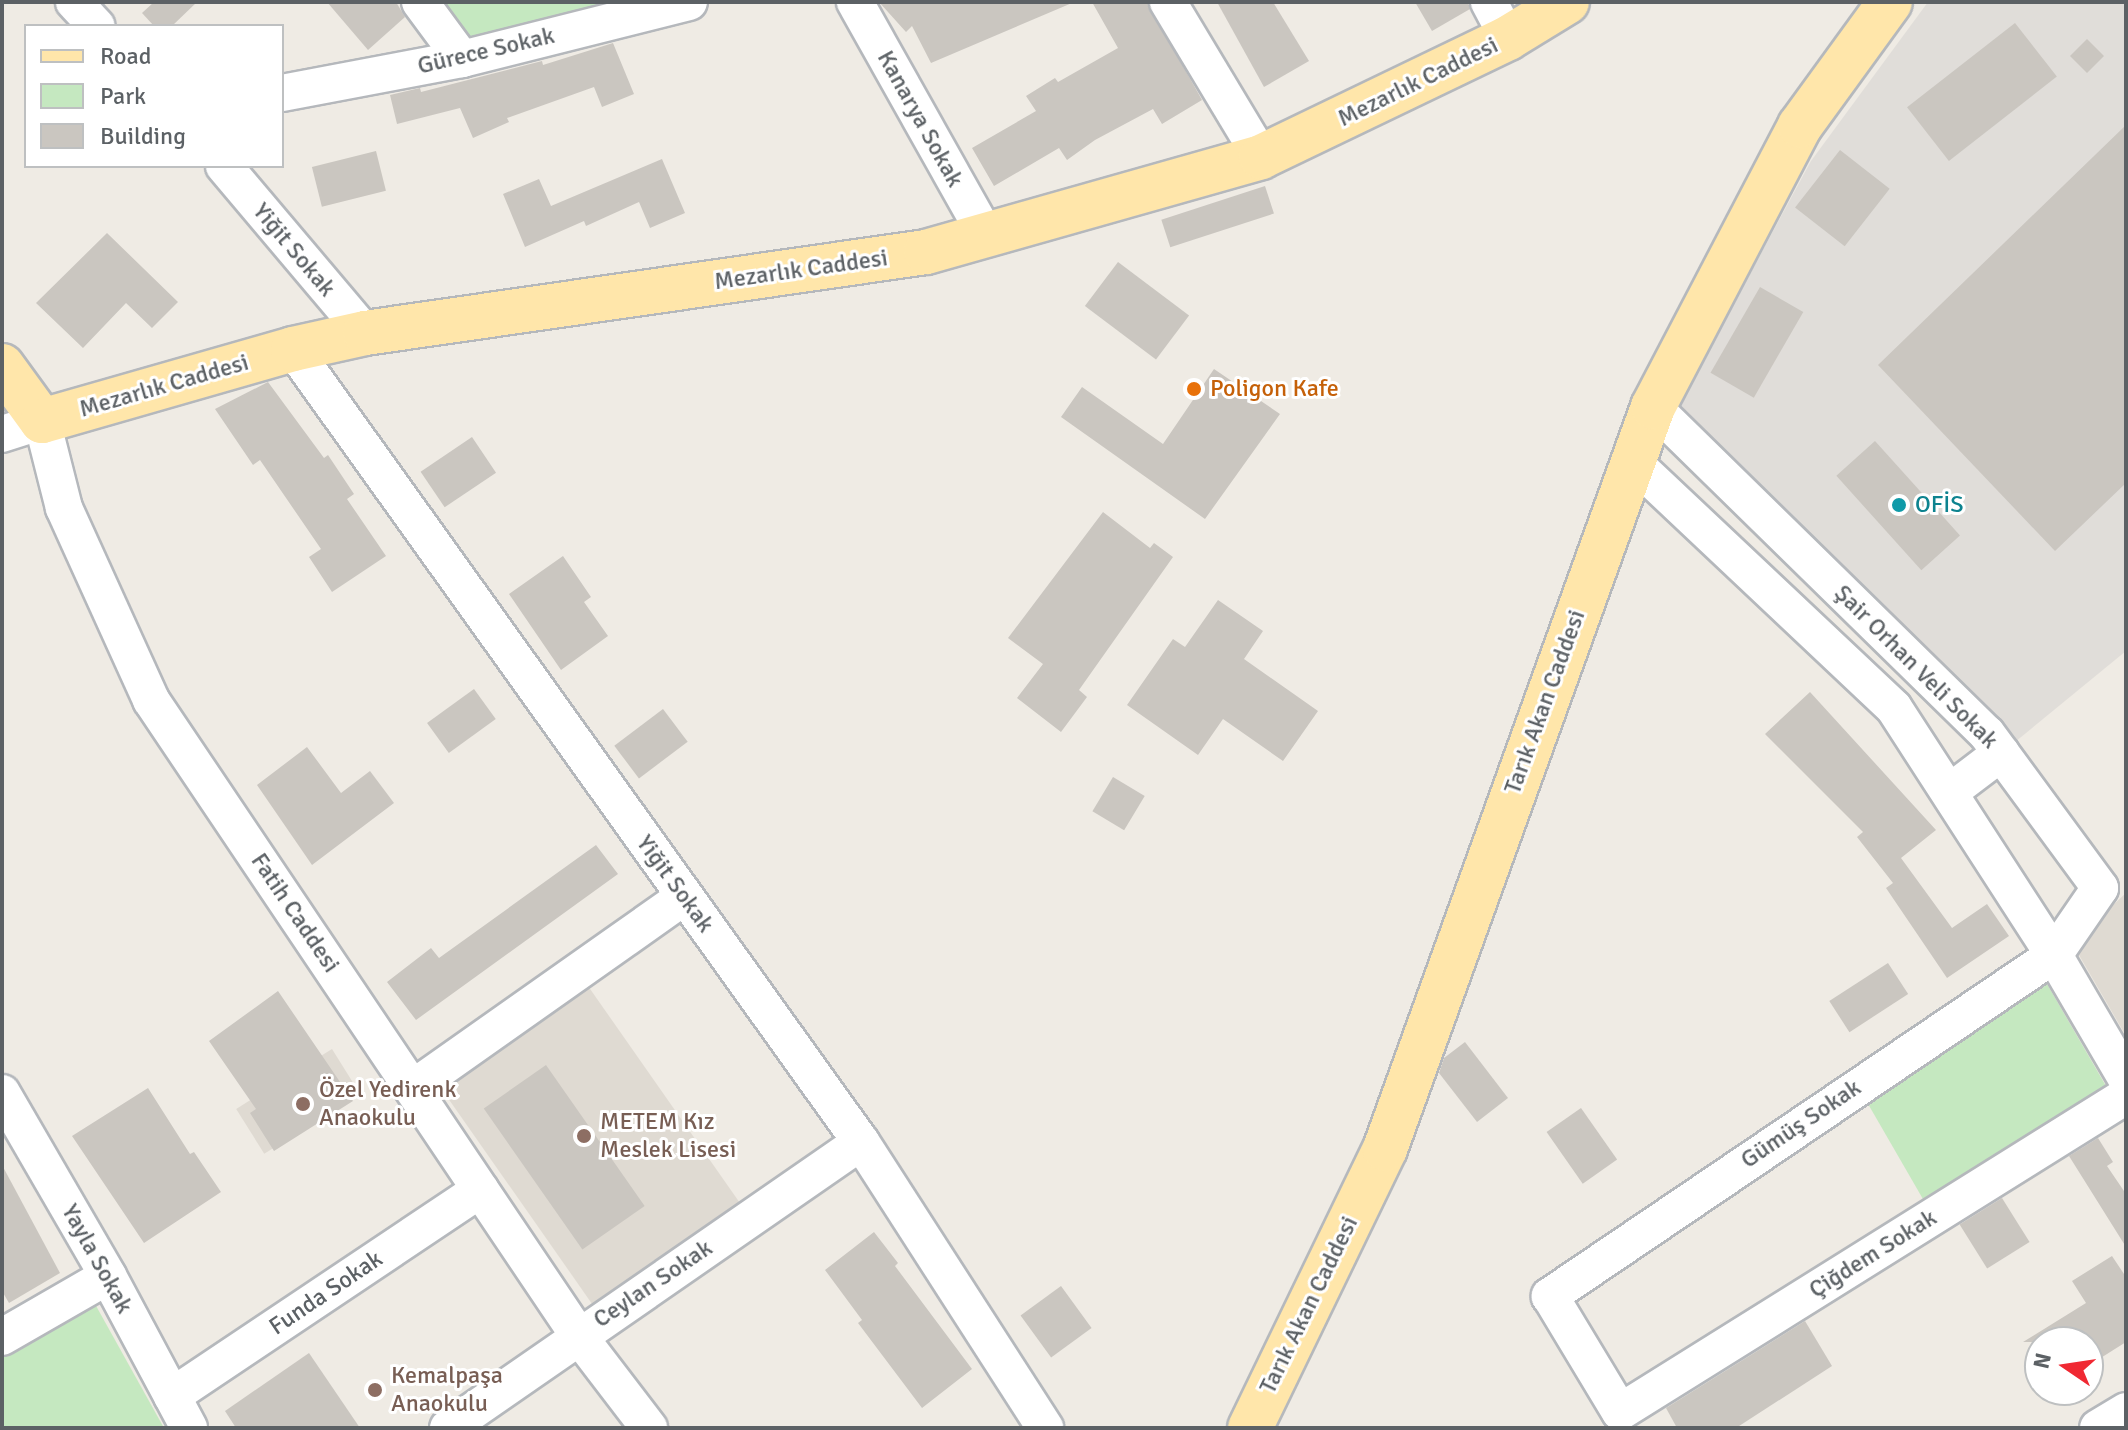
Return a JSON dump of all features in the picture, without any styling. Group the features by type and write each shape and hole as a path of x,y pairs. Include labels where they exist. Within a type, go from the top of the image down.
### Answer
{"main road":[{"name":"Mezarlık Caddesi","path":"22,427 293,349 365,333 926,252 1261,157 1499,20 1567,2"},
{"name":"Tarık Akan Caddesi","path":"1250,1428 1385,1149 1631,460 1653,407 1800,126 1890,2"},
{"name":"Fatih Caddesi","path":"2,366 22,427"}],"street":[{"path":"420,2 462,59"},
{"name":"Gürece Sokak","path":"284,93 462,59 689,2"},
{"name":"Kanarya Sokak","path":"855,2 986,235"},
{"path":"1168,2 1261,157"},
{"name":"Yiğit Sokak","path":"226,168 365,333"},
{"name":"Yiğit Sokak","path":"293,349 861,1142 1045,1428"},
{"name":"Şair Orhan Veli Sokak","path":"1653,407 1987,734 2100,888 2054,955"},
{"name":"Fatih Caddesi","path":"22,427 64,508 151,700 578,1335 649,1428"},
{"name":"Şair Orhan Veli Sokak","path":"1631,460 1894,708 1951,791 2054,955 2126,1078"},
{"path":"1951,791 2001,753"},
{"path":"413,1088 684,897"},
{"name":"Gümüş Sokak","path":"1620,1412 1550,1296 2054,955"},
{"name":"Yayla Sokak","path":"2,1093 108,1276 189,1428"},
{"name":"Çiğdem Sokak","path":"1620,1412 2126,1096"},
{"name":"Ceylan Sokak","path":"448,1428 578,1335 861,1142"},
{"name":"Funda Sokak","path":"172,1396 480,1190"},
{"path":"2,1337 108,1276"},
{"path":"2098,1428 2126,1411"}],"shaded area":[{"path":"1928,2 2126,2 2126,651 2015,742 1678,407 1811,161"},
{"path":"2126,893 2126,1036 2072,943"},
{"name":"METEM Kız Meslek Lisesi","path":"574,966 740,1203 593,1305 427,1069"},
{"name":"Özel Yedirenk Anaokulu","path":"332,1049 360,1094 264,1154 236,1109"}],"green space":[{"path":"440,2 640,2 479,40 469,37"},
{"path":"2043,977 2110,1093 1924,1201 1857,1084"},
{"path":"95,1304 164,1428 2,1428 2,1356"}],"building":[{"path":"154,2 197,2 174,24 152,24 142,13"},
{"path":"327,2 396,2 405,17 368,50"},
{"path":"879,2 1072,3 931,63 912,26 906,32"},
{"path":"1092,2 1147,2 1202,100 1162,124 1153,109 1095,140 1067,160 1059,148 994,186 972,148 1036,111 1026,96 1055,78 1058,82 1118,48"},
{"path":"1217,2 1273,2 1309,61 1264,87"},
{"path":"1415,2 1468,2 1470,9 1432,31"},
{"path":"2015,23 2057,77 1949,161 1907,107"},
{"path":"2087,39 2104,56 2087,73 2070,56"},
{"path":"613,43 634,94 602,107 594,87 507,118 509,122 473,138 460,108 397,124 390,95 420,88 421,92 542,61 543,65"},
{"path":"2126,125 2126,483 2055,551 1878,365"},
{"path":"1840,150 1890,189 1845,246 1795,208"},
{"path":"376,151 386,191 322,207 312,167"},
{"path":"662,159 685,213 650,228 639,202 586,226 584,221 525,247 503,194 539,179 551,206"},
{"path":"1265,186 1274,214 1170,247 1161,220"},
{"path":"107,233 178,302 152,328 126,303 83,348 36,303"},
{"path":"1118,262 1189,316 1156,359 1085,306"},
{"path":"1760,287 1803,312 1754,398 1710,373"},
{"path":"1214,369 1280,414 1205,519 1061,417 1082,387 1163,444"},
{"path":"268,382 324,458 328,455 354,494 347,499 386,556 332,592 309,557 321,549 260,460 253,465 215,409"},
{"path":"472,437 496,473 445,507 421,472"},
{"name":"OFİS","path":"1875,441 1960,535 1921,570 1836,476"},
{"path":"1103,512 1150,548 1154,543 1173,557 1079,690 1087,697 1061,732 1017,698 1043,664 1008,638"},
{"path":"563,556 591,597 584,602 608,636 561,670 509,594"},
{"path":"1218,600 1263,631 1244,659 1318,711 1283,761 1223,719 1198,755 1127,705 1173,639 1185,647"},
{"path":"474,689 496,719 449,753 427,723"},
{"path":"1810,692 1936,830 1901,858 1952,928 1987,904 2009,936 1947,978 1886,888 1893,883 1857,837 1863,832 1765,734"},
{"path":"663,709 688,742 639,778 614,746"},
{"path":"307,747 341,793 370,771 394,803 312,865 257,785"},
{"path":"1113,777 1145,796 1124,830 1092,811"},
{"path":"596,845 618,874 416,1020 387,982 431,948 439,958"},
{"path":"1888,963 1908,994 1849,1032 1829,1001"},
{"path":"278,991 353,1101 274,1151 250,1113 256,1109 209,1041"},
{"path":"1465,1042 1508,1098 1477,1122 1439,1073 1444,1058"},
{"path":"546,1065 645,1206 582,1249 484,1109"},
{"path":"148,1088 190,1154 194,1152 221,1192 144,1243 72,1136"},
{"path":"1581,1108 1617,1160 1583,1184 1547,1132"},
{"path":"2098,1138 2113,1162 2107,1166 2126,1194 2126,1247 2069,1156"},
{"path":"2,1165 60,1273 9,1303 2,1291"},
{"path":"2002,1198 2030,1242 1987,1269 1960,1224"},
{"path":"874,1232 898,1263 895,1266 972,1369 922,1408 858,1323 862,1320 825,1270"},
{"path":"2112,1256 2126,1277 2126,1342 2104,1356 2104,1326 2049,1326 2086,1303 2072,1281"},
{"path":"1061,1286 1092,1328 1051,1357 1021,1315"},
{"path":"1805,1321 1832,1366 1736,1428 1677,1428 1666,1408"},
{"path":"309,1353 360,1428 236,1428 225,1411"}],"place":[{"name":"Poligon Kafe","path":"1194,389"},
{"name":"OFİS","path":"1899,505"},
{"name":"Özel Yedirenk Anaokulu","path":"303,1104"},
{"name":"METEM Kız Meslek Lisesi","path":"584,1136"},
{"name":"Kemalpaşa Anaokulu","path":"375,1390"}]}
